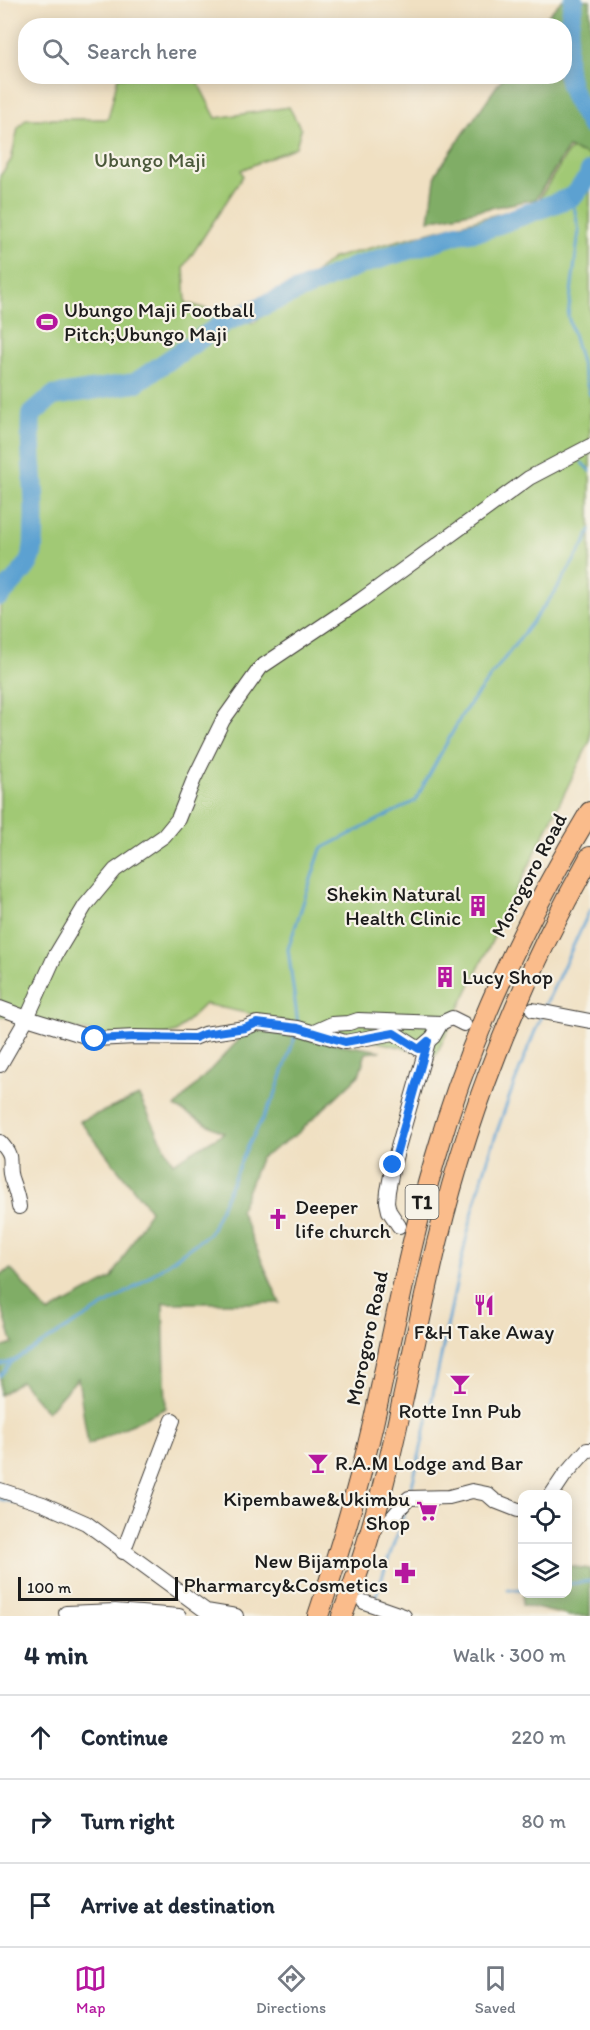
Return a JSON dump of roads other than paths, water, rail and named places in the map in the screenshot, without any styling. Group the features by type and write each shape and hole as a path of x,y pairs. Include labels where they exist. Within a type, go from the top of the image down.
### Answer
{"highway":[{"name":"Morogoro Road","path":"318,1616 373,1426 423,1201 451,1106 485,1016 524,932 546,887 590,812"},
{"name":"T1","path":"342,1616 365,1553 380,1499 437,1243 465,1142 516,1003 540,950 590,857"}],"street":[{"path":"0,1065 27,1018 55,956 90,899 115,870 164,836 178,819 194,779 223,720 261,667 361,600 529,478 585,448"},
{"path":"0,1008 95,1039 195,1038 204,1034 245,1028 257,1023 314,1032 345,1042 394,1033 419,1049 433,1037 441,1023"},
{"path":"533,1010 590,1021"},
{"path":"314,1032 332,1024 358,1020 441,1023 452,1018 464,1024"},
{"path":"399,1226 389,1211 388,1191 428,1041"},
{"path":"0,1142 8,1150 11,1158 10,1176 17,1193 19,1207"},
{"path":"123,1552 173,1420"},
{"path":"555,1490 568,1471 587,1450 590,1450"},
{"path":"0,1490 43,1504 86,1523 206,1611"},
{"path":"391,1519 409,1498 448,1497 472,1491 487,1494 495,1501 518,1510"},
{"path":"364,1602 404,1616"},
{"path":"66,1613 115,1611 180,1616 206,1611 236,1616"}],"waterway":[{"path":"570,18 574,0"},
{"path":"570,84 590,125"},
{"path":"0,596 22,573 31,556 35,514 31,415 53,396 135,383 225,322 354,267 458,234 483,230 572,197 588,178 590,171"},
{"path":"572,197 579,231 568,316 590,395"},
{"path":"582,463 590,471"},
{"path":"298,1025 288,949 321,849 415,801 463,713 555,592 586,541 590,530"},
{"path":"544,1008 590,910"},
{"path":"410,1493 474,1207 504,1111 541,1017"},
{"path":"0,1376 13,1361 135,1287 210,1233 245,1152 275,1095 297,1031"},
{"path":"0,1365 13,1361"},
{"path":"0,1499 18,1503"},
{"path":"374,1601 405,1511"},
{"path":"572,1583 590,1581"},
{"path":"508,1590 518,1589"}],"place":[{"name":"Ubungo Maji Football Pitch;Ubungo Maji","path":"47,322"},
{"name":"Shekin Natural Health Clinic","path":"478,906"},
{"name":"Lucy Shop","path":"445,977"},
{"name":"Deeper life church","path":"278,1219"},
{"name":"F&H Take Away","path":"484,1305"},
{"name":"Rotte Inn Pub","path":"460,1384"},
{"name":"R.A.M Lodge and Bar","path":"318,1463"},
{"name":"Kipembawe&Ukimbu Shop","path":"427,1511"},
{"name":"New Bijampola Pharmarcy&Cosmetics","path":"405,1573"}],"park label":[{"name":"Ubungo Maji","path":"150,160"}]}
